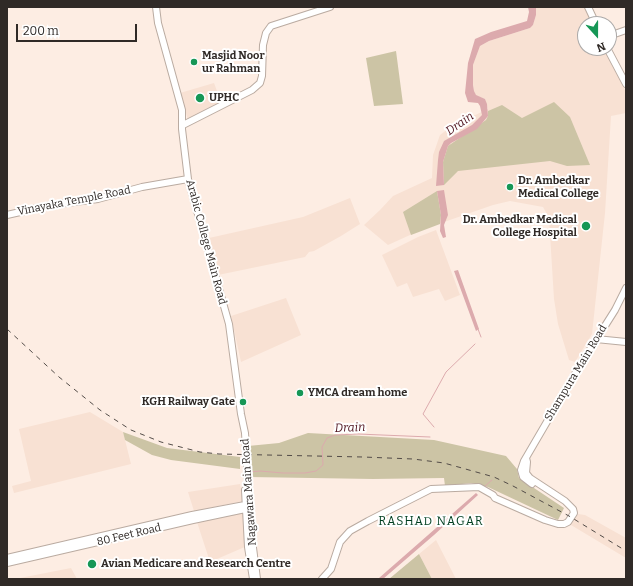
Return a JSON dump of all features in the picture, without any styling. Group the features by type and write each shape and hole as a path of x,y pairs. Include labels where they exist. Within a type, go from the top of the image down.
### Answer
{"main road":[{"name":"Arabic College Main Road","path":"156,7 158,24 182,110 182,129 188,179 229,324 244,431"},
{"path":"183,125 252,90 260,83 262,76 263,45 266,33 271,26 330,7"},
{"path":"611,56 626,84"},
{"name":"Vinayaka Temple Road","path":"7,215 51,205 98,199 142,187 188,179"},
{"name":"Shampura Main Road","path":"322,579 331,568 340,542 350,531 431,489 482,489 493,495 497,495 560,522 564,521 569,516 570,509 523,477 522,470 524,460 596,339 615,310 626,288"},
{"path":"596,339 626,342"},
{"name":"Nagawara Main Road","path":"244,431 245,481 257,579"},
{"name":"Nagawara Main Road","path":"244,431 246,437 248,507"},
{"path":"248,507 248,546 253,579"},
{"name":"80 Feet Road","path":"7,558 162,522 248,507"},
{"name":"80 Feet Road","path":"7,563 248,507"}],"shaded area":[{"path":"528,7 536,7 536,15 533,25 530,28 489,41 480,46 473,65 473,85 476,95 485,99 488,116 477,129 448,146 443,162 444,185 436,186 439,152 444,141 472,125 482,115 478,103 468,102 465,93 468,63 475,39 491,32 527,21 529,12"},
{"name":"Dr. Ambedkar Medical College","path":"536,7 584,7 588,16 577,16 577,56 607,56 626,92 626,113 611,116 605,213 592,334 575,362 569,360 558,324 554,299 549,218 543,207 510,201 493,205 421,230 388,245 364,225 393,196 432,178 433,155 440,135 452,126 488,109 485,99 476,96 473,85 473,65 480,46 489,41 530,28 533,25 536,15"},
{"path":"396,51 403,104 374,106 366,58"},
{"name":"UPHC","path":"214,83 221,102 188,120 180,93"},
{"path":"554,102 570,117 590,165 567,166 550,161 458,171 444,185 443,162 448,146 486,120 488,111 502,105 522,118"},
{"path":"444,190 448,215 444,225 446,237 443,238 440,231 441,215 437,191"},
{"path":"437,191 441,215 440,224 411,235 403,212"},
{"path":"350,198 360,224 314,251 309,252 305,257 218,275 209,238 303,217"},
{"path":"436,230 460,295 445,301 439,289 413,297 407,283 397,287 382,255 418,237"},
{"path":"458,270 479,329 476,331 454,271"},
{"path":"286,298 301,335 241,362 231,316"},
{"path":"90,412 123,432 131,464 14,493 12,486 31,481 19,429"},
{"path":"123,432 167,448 240,457 240,469 171,460 152,455 125,440"},
{"path":"308,433 434,440 506,456 517,469 519,478 564,508 558,520 488,487 471,483 445,486 444,478 373,479 249,477 248,446 279,443"},
{"path":"240,484 243,501 194,511 188,492"},
{"path":"476,493 478,495 434,535 383,579 379,578"},
{"path":"245,512 247,546 210,562 197,522"},
{"path":"578,514 585,515 626,538 626,558 571,525"},
{"path":"436,540 456,579 432,579 419,554"},
{"path":"419,554 432,579 389,579"},
{"path":"71,568 77,579 15,579"}],"waterway":[{"name":"Drain","path":"478,329 481,337"},
{"name":"Drain","path":"434,427 423,414 446,372 475,344"},
{"name":"Drain","path":"250,472 305,473 316,471 323,465 322,447 327,438 335,435 358,434 430,437"},
{"path":"484,487 492,480"}],"railway":[{"path":"7,329 59,377 100,410 131,430 161,442 200,452 219,454 363,457 413,459 444,463 494,477 513,486 569,516 626,551"}],"place":[{"name":"Masjid Noor ur Rahman","path":"194,62"},
{"name":"UPHC","path":"200,98"},
{"name":"Dr. Ambedkar Medical College","path":"510,187"},
{"name":"Dr. Ambedkar Medical College Hospital","path":"586,226"},
{"name":"YMCA dream home","path":"300,393"},
{"name":"KGH Railway Gate","path":"243,402"},
{"name":"Avian Medicare and Research Centre","path":"92,564"}],"district":[{"name":"RASHAD NAGAR","path":"431,522"}]}
